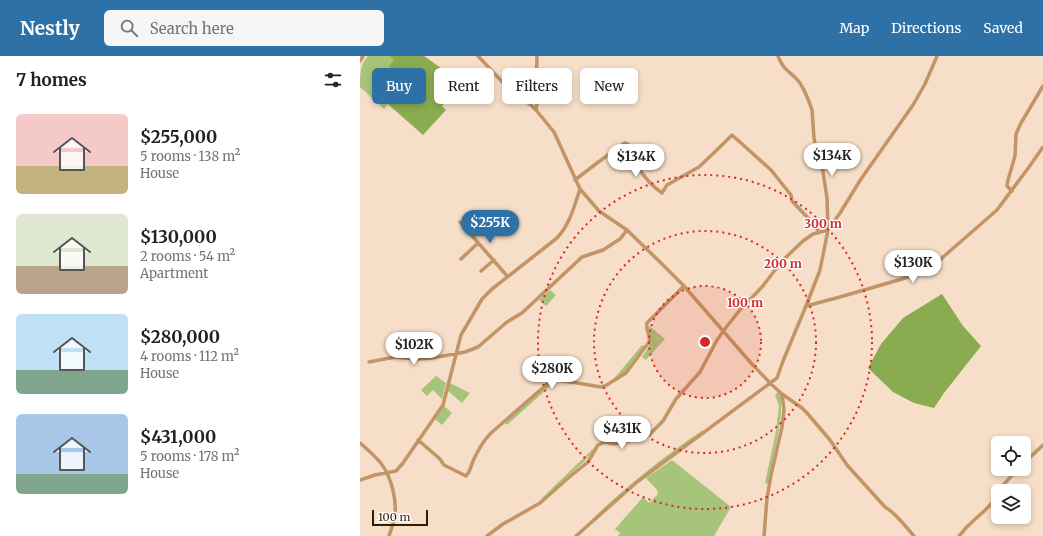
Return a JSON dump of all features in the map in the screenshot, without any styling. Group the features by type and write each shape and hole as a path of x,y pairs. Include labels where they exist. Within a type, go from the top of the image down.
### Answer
{"street":[{"path":"360,61 363,56"},
{"path":"478,56 508,89 531,105 554,132 580,189 599,211 627,230 684,286 770,383 807,413 830,440 847,465 914,536"},
{"path":"536,110 538,103 536,92 537,56"},
{"path":"576,536 637,482 777,378 820,270 828,230 828,198 822,157 816,149 814,138 812,110 799,83 785,70 778,56"},
{"path":"487,536 503,524 540,503 567,478 588,462 598,446 605,442 614,444 649,435 663,421 676,399 700,372 724,330 762,287 782,261 814,234 828,230 861,179 913,105 925,84 937,56"},
{"path":"1012,191 1008,186 1008,180 1015,156 1016,134 1043,86"},
{"path":"575,180 625,144 629,145 634,154 637,166 645,178 662,193 667,185 698,167 732,135 771,170 791,196 792,200 819,232"},
{"path":"806,306 902,279 935,266 943,257 997,210 1043,148"},
{"path":"360,480 375,475 396,471 403,463 443,405 461,335 482,299 492,289 563,232 572,216 580,189"},
{"path":"460,222 508,276"},
{"path":"369,362 396,357 432,358 465,352 478,347 507,322 522,313 582,257 603,250 620,239 627,230"},
{"path":"461,259 478,243"},
{"path":"481,271 494,260"},
{"path":"418,440 444,464 466,476 468,475 472,463 484,441 491,433 553,379 601,387 626,372 649,342 650,339 646,325 647,323 684,286"},
{"path":"764,536 767,498 782,427 784,410 782,394"},
{"path":"360,443 380,462 387,473 395,498 394,520 389,536"},
{"path":"1031,456 1043,445"},
{"path":"1004,484 1011,476"},
{"path":"959,536 970,523 985,512 991,505"}],"green space":[{"path":"368,56 389,56 394,60 397,68 372,68 372,98 360,87 360,74 365,59"},
{"path":"389,56 424,56 441,68 434,68 434,104 444,104 442,106 446,110 423,135 388,104 426,104 426,68 391,68 389,66 394,60"},
{"path":"379,104 388,104 384,109"},
{"path":"550,290 556,295 546,306 539,300"},
{"path":"942,294 963,326 981,346 934,408 914,403 893,392 868,368 881,344 903,318"},
{"path":"648,325 665,339 646,360 642,357 651,342 651,335"},
{"path":"642,345 644,346 625,372 612,381"},
{"path":"436,376 446,383 442,399 433,390 427,396 421,390"},
{"path":"552,381 556,381 507,425 505,423"},
{"path":"450,383 470,393 462,403 448,391"},
{"path":"778,392 781,394 781,416 768,484 765,483 776,431 779,406 775,395"},
{"path":"444,406 452,413 442,425 435,419"},
{"path":"703,430 702,432 582,529 640,476"},
{"path":"598,444 584,462 541,500 541,499"},
{"path":"672,460 731,507 714,536 618,536 620,533 615,529 643,497 649,503 658,494 657,490 646,478"}]}
